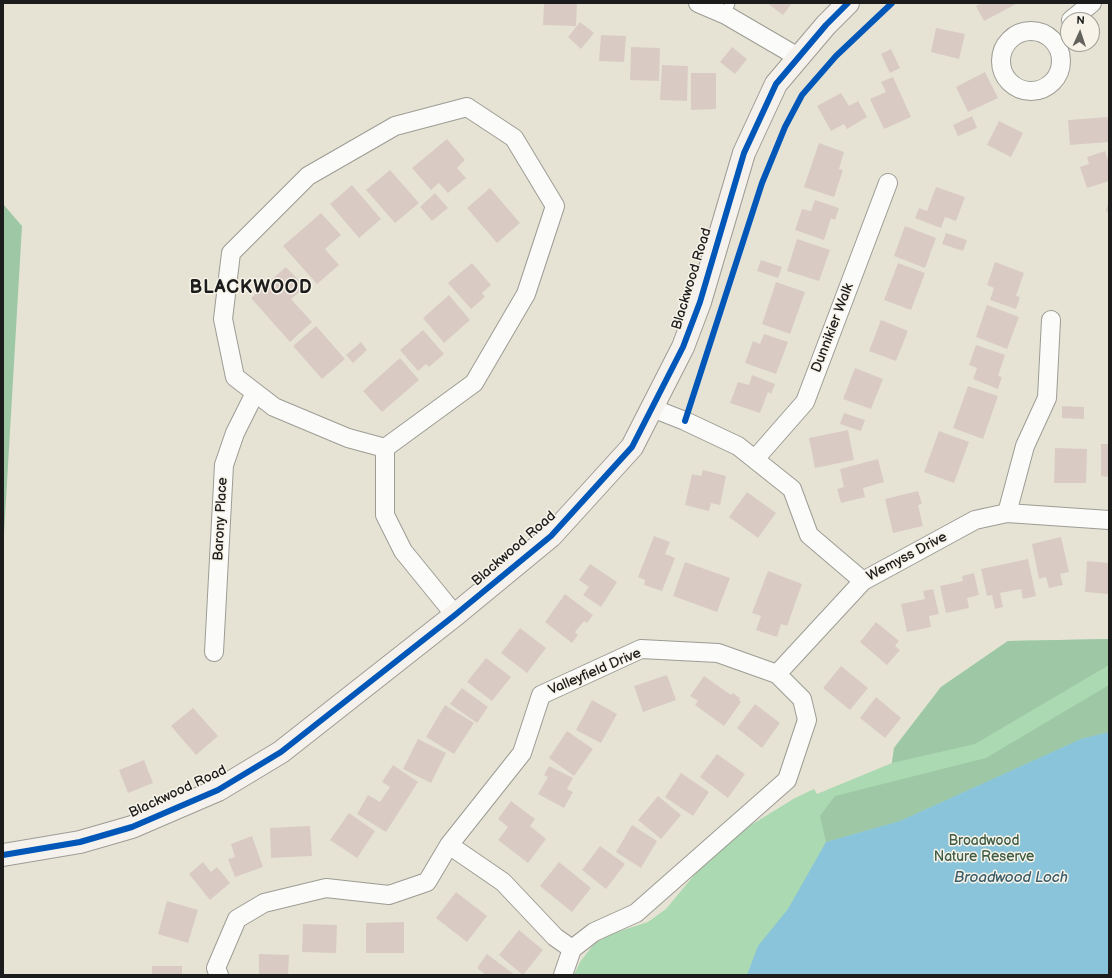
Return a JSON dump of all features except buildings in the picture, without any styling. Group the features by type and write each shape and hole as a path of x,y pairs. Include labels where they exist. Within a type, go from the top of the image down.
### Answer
{"street":[{"path":"698,3 728,9 798,57"},
{"name":"Blackwood Road","path":"3,855 80,842 132,827 218,790 281,752 455,615 551,536 632,447 683,347 700,302 744,153 776,84 826,24 848,3"},
{"path":"1081,12 1092,3"},
{"path":"1050,37 1060,29"},
{"path":"467,107 514,138 555,206 526,294 474,384 385,448 348,438 274,407 234,377 223,319 231,253 308,176 395,126 467,107"},
{"name":"Dunnikier Walk","path":"755,459 804,402 888,183"},
{"path":"1007,513 1025,446 1047,398 1051,320"},
{"name":"Barony Place","path":"214,652 224,465 235,433 255,393"},
{"name":"Wemyss Drive","path":"652,408 685,421 738,446 792,489 809,534 863,581 975,520 1007,513 1109,520"},
{"path":"385,448 385,515 403,552 455,615"},
{"path":"777,674 863,581"},
{"name":"Valleyfield Drive","path":"219,975 216,968 237,920 264,902 326,888 388,895 427,882 449,845 522,753 541,695 641,649 718,653 777,674 802,699 806,720 788,780 636,913 594,932 572,949"},
{"path":"449,845 503,882 555,937 572,949 563,975"}],"green space":[{"path":"3,204 22,226 3,551"},
{"name":"Broadwood Nature Reserve","path":"1109,639 1109,975 574,975 580,962 594,944 611,934 648,922 666,909 715,850 733,836 795,798 814,789 817,794 892,763 894,748 941,687 1008,641"},
{"path":"1109,639 1109,665 975,744 892,763 894,748 941,687 1008,641"},
{"path":"1109,685 1109,732 1081,739 900,821 826,842 820,816 835,796 986,758"}],"water":[{"name":"Broadwood Loch","path":"1109,732 1109,975 747,975 758,946 788,909 826,842 900,821 1081,739"}],"cycle path":[{"path":"3,855 80,842 132,827 218,790 281,752 455,615 551,536 632,447 683,347 700,302 744,153 776,84 826,25 848,3"},
{"path":"685,421 762,183 785,127 802,95 836,56 892,3"}],"district":[{"name":"BLACKWOOD","path":"251,288"}]}
